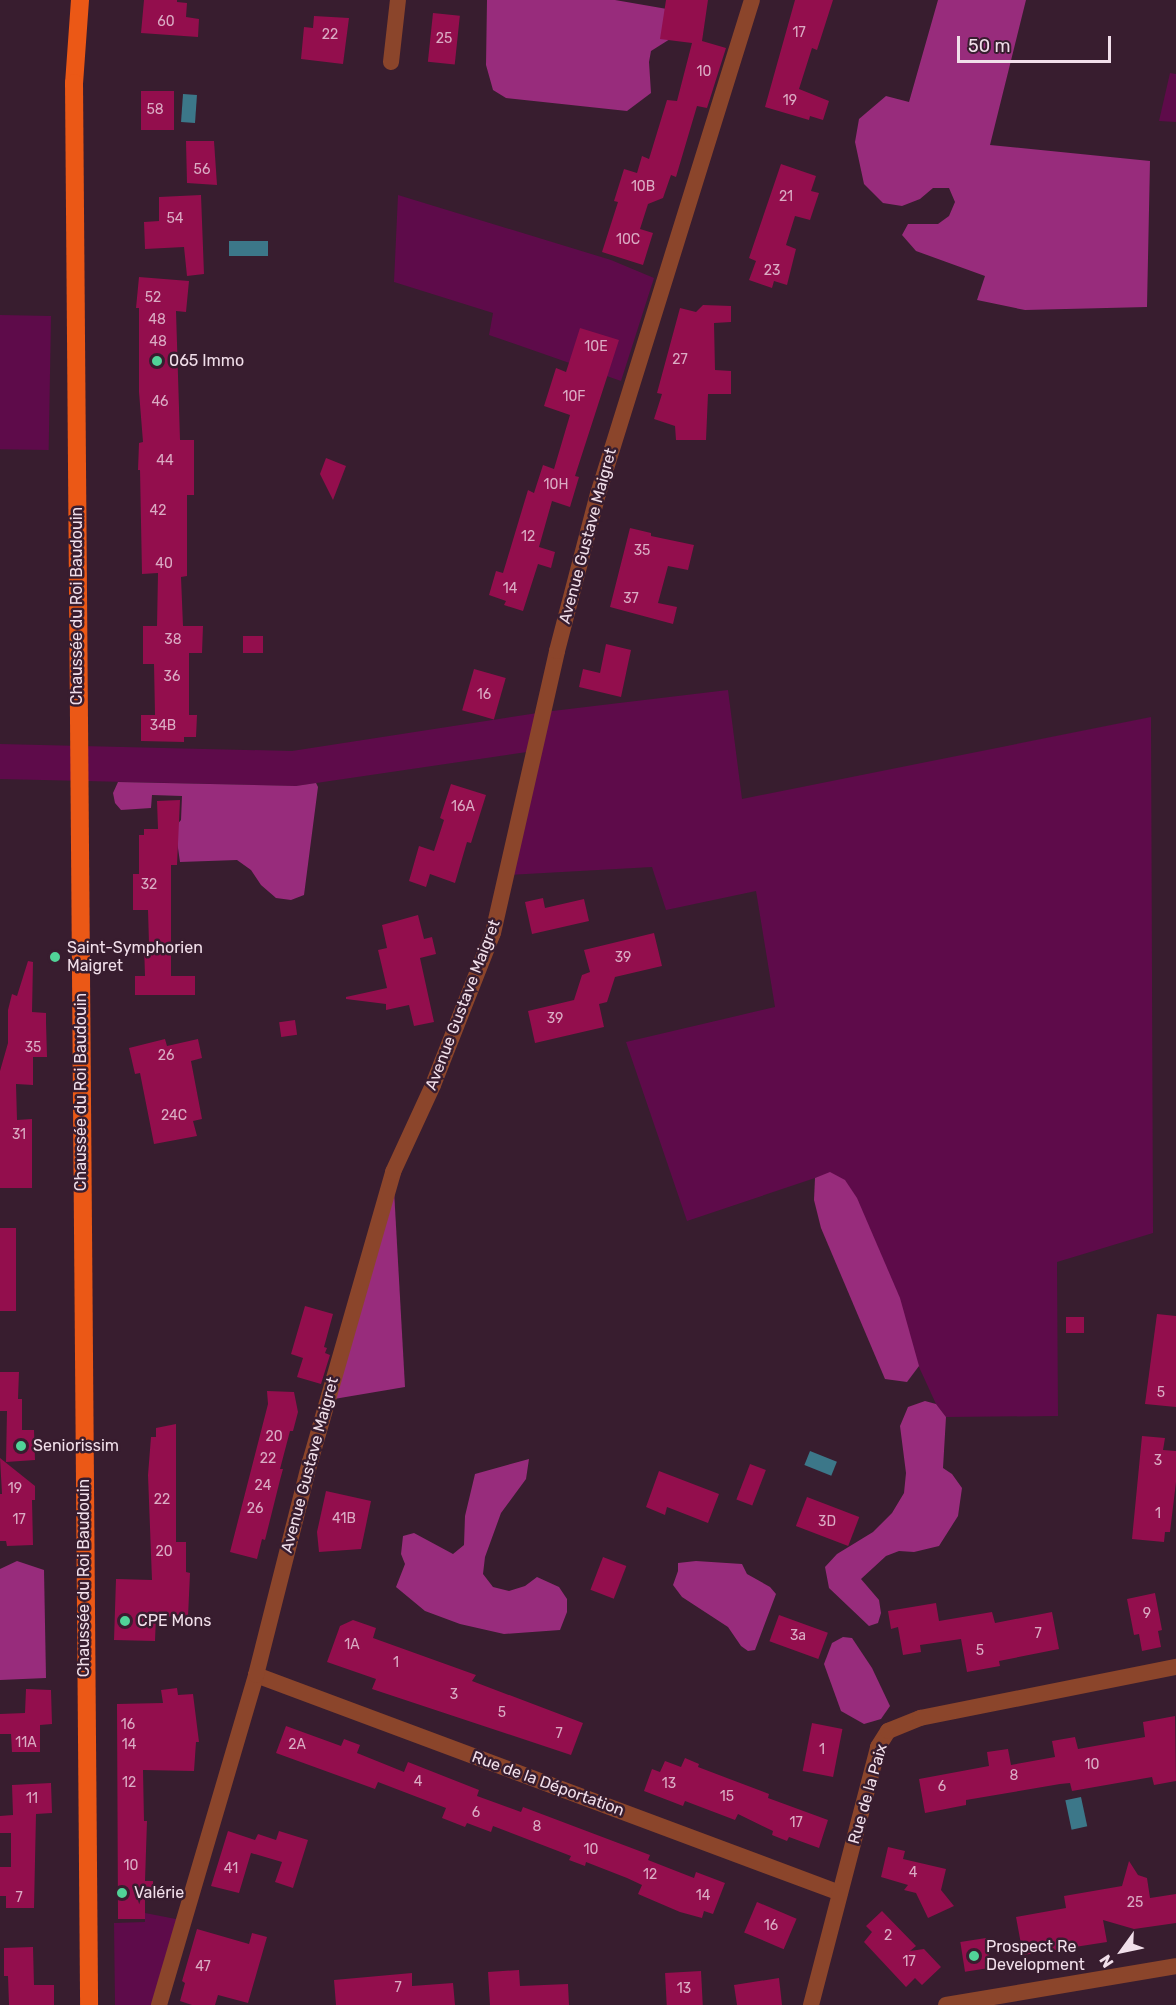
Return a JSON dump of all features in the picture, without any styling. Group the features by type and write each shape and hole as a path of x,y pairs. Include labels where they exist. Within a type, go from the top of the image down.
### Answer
{"main road":[{"name":"Chaussée du Roi Baudouin","path":"80,0 74,83 88,2005"}],"street":[{"path":"391,62 398,0"},
{"name":"Avenue Gustave Maigret","path":"159,2005 256,1675 310,1462 393,1172 433,1085 493,933 557,651 598,494 752,0"},
{"name":"Rue de la Paix","path":"811,2005 878,1747 888,1731 920,1718 1176,1667"},
{"name":"Rue de la Déportation","path":"256,1675 840,1893"},
{"path":"946,2005 1175,1971"}],"shaded area":[{"path":"487,0 615,0 667,9 678,34 651,51 649,62 651,93 627,111 506,98 493,90 486,65"},
{"path":"938,0 1026,0 990,145 1150,161 1147,307 1025,310 977,300 985,276 916,251 902,235 908,224 938,224 949,216 955,202 949,188 933,188 920,199 902,206 883,203 864,184 855,142 859,119 886,96 909,102"},
{"path":"1170,73 1176,74 1176,122 1159,121"},
{"path":"398,195 611,260 654,278 621,381 489,335 493,313 394,282"},
{"path":"0,315 51,316 49,450 0,449"},
{"path":"728,690 742,799 1151,717 1153,1233 1057,1262 1058,1416 946,1417 936,1404 830,1173 687,1221 626,1042 775,1007 756,891 666,910 652,867 506,875 534,751 296,786 0,779 0,744 292,751 544,712"},
{"path":"118,782 296,786 316,783 318,787 304,895 291,900 276,898 261,885 251,870 237,860 180,862 175,827 181,820 182,796 152,795 151,808 121,810 115,803 113,793"},
{"path":"393,1172 405,1387 328,1400"},
{"path":"830,1172 845,1180 857,1198 900,1298 919,1366 907,1382 885,1379 821,1228 814,1200 815,1178"},
{"path":"925,1401 936,1404 946,1417 943,1468 952,1474 962,1488 958,1516 939,1546 914,1552 899,1551 886,1556 861,1579 879,1600 881,1613 878,1623 869,1626 829,1588 825,1567 837,1554 873,1532 892,1513 904,1493 906,1473 900,1426 908,1407"},
{"path":"529,1459 526,1479 501,1513 485,1557 483,1574 493,1587 509,1591 525,1586 537,1577 559,1587 567,1599 567,1612 560,1630 504,1634 460,1624 425,1611 396,1587 405,1564 401,1554 403,1536 414,1533 453,1554 464,1545 465,1516 475,1474"},
{"path":"17,1561 44,1570 46,1678 0,1680 0,1569"},
{"path":"696,1561 742,1564 747,1574 770,1587 776,1594 755,1650 748,1651 741,1646 728,1627 682,1597 673,1585 678,1563"},
{"path":"843,1637 852,1638 872,1668 890,1706 881,1719 864,1724 841,1711 824,1664 832,1643"},
{"path":"145,1913 181,1920 156,2005 115,2005 114,1923 145,1922"}],"water":[{"path":"183,94 197,95 195,123 181,122"},
{"path":"229,241 268,241 268,256 229,256"},
{"path":"810,1451 837,1462 831,1476 804,1465"},
{"path":"1081,1797 1087,1826 1072,1830 1065,1800"}],"building":[{"path":"144,0 177,0 177,2 187,3 186,17 199,19 198,37 141,33"},
{"path":"666,0 708,0 702,41 726,48 707,108 697,106 676,177 671,175 663,198 648,204 640,229 653,233 643,265 602,252 618,202 614,201 624,169 637,173 642,156 649,159 667,100 677,101 692,43 660,39"},
{"path":"795,0 833,0 817,50 812,48 799,89 829,101 823,120 810,116 809,120 765,107"},
{"path":"433,13 460,16 455,65 428,62"},
{"path":"314,16 349,18 343,64 301,59 304,27 313,28"},
{"path":"141,91 174,91 174,130 141,130"},
{"path":"186,141 214,141 217,185 187,183"},
{"path":"781,164 816,176 811,191 819,193 810,220 795,216 786,245 796,249 787,285 774,281 772,288 749,280 756,261 749,258"},
{"path":"201,195 204,274 187,276 184,247 145,249 144,222 159,221 159,197"},
{"path":"139,277 189,281 186,312 176,311 180,440 194,440 194,495 187,495 187,576 181,577 183,626 203,626 202,653 189,653 189,715 197,715 196,737 184,737 184,742 141,741 141,715 155,715 154,664 143,664 143,626 157,626 158,573 142,574 140,470 138,470 139,443 143,442 139,392 139,308 136,308"},
{"path":"703,305 731,306 731,322 714,323 715,370 731,371 731,394 708,394 706,440 676,440 675,426 654,419 662,394 657,393 680,308 696,312"},
{"path":"580,328 619,340 575,476 579,477 570,507 552,501 539,547 555,552 551,568 538,564 523,611 504,605 506,601 489,595 496,571 503,573 528,490 534,493 543,465 554,469 570,415 544,406 556,368 566,372"},
{"path":"326,458 346,466 333,500 320,474"},
{"path":"630,528 651,533 651,536 694,545 688,570 668,566 658,603 677,607 673,624 610,607"},
{"path":"243,636 263,636 263,653 243,653"},
{"path":"606,644 631,650 621,697 579,687 583,669 600,673"},
{"path":"474,669 506,678 494,719 462,710"},
{"path":"451,784 486,795 471,843 467,842 455,883 430,874 426,887 409,881 419,846 434,851 444,820 440,818"},
{"path":"180,800 177,865 171,865 171,976 195,976 195,995 135,995 135,976 145,976 144,944 149,944 148,910 133,910 133,874 139,874 139,835 144,835 144,829 158,829 157,801"},
{"path":"543,898 545,908 584,899 589,921 532,934 525,902"},
{"path":"418,915 424,939 432,937 436,954 420,958 434,1022 414,1026 409,1005 386,1010 386,1004 346,999 346,997 387,988 378,950 387,948 382,925"},
{"path":"654,933 662,966 615,977 607,1002 599,1004 604,1027 535,1043 528,1011 574,1000 582,975 590,972 584,950"},
{"path":"28,961 33,962 32,1012 46,1013 47,1057 33,1057 33,1085 16,1084 17,1120 32,1119 32,1188 0,1188 0,1071 8,1043 8,1010 12,994 17,996"},
{"path":"295,1020 297,1035 281,1037 279,1022"},
{"path":"165,1039 167,1046 198,1039 202,1058 191,1061 202,1119 193,1121 197,1136 154,1144 140,1073 135,1074 129,1048"},
{"path":"0,1228 16,1228 16,1311 0,1311"},
{"path":"305,1306 333,1314 324,1347 327,1348 325,1353 330,1355 321,1384 297,1377 303,1358 291,1354"},
{"path":"1157,1314 1176,1316 1176,1407 1145,1404"},
{"path":"1066,1317 1084,1317 1084,1333 1066,1333"},
{"path":"0,1372 19,1372 18,1399 22,1399 22,1430 34,1430 35,1460 6,1462 7,1411 0,1411"},
{"path":"267,1391 294,1392 298,1412 293,1431 290,1431 280,1469 283,1469 265,1540 262,1539 257,1559 230,1552 268,1404"},
{"path":"176,1424 176,1542 186,1542 186,1572 190,1573 188,1617 156,1616 155,1641 114,1640 116,1579 152,1580 148,1475 151,1437 156,1437 156,1428"},
{"path":"1142,1436 1165,1438 1163,1450 1176,1451 1176,1482 1170,1532 1165,1532 1164,1542 1132,1539"},
{"path":"0,1458 35,1486 35,1500 32,1500 33,1545 7,1546 6,1541 0,1541 0,1494 2,1494"},
{"path":"750,1464 766,1470 752,1506 736,1499"},
{"path":"659,1471 719,1494 708,1523 667,1507 665,1515 646,1507"},
{"path":"326,1491 371,1501 361,1549 319,1552 317,1532"},
{"path":"807,1497 859,1517 848,1546 796,1526"},
{"path":"603,1557 626,1566 614,1599 590,1590"},
{"path":"1155,1593 1162,1630 1158,1631 1161,1647 1142,1651 1139,1634 1134,1635 1127,1599"},
{"path":"936,1603 939,1621 992,1612 995,1623 1052,1612 1059,1649 999,1661 1000,1666 967,1672 961,1639 920,1645 921,1652 903,1655 898,1627 891,1629 888,1611"},
{"path":"779,1615 828,1633 818,1659 769,1641"},
{"path":"353,1620 376,1628 373,1638 476,1675 472,1681 583,1723 571,1755 372,1689 376,1679 327,1662 340,1626"},
{"path":"177,1688 178,1695 193,1694 199,1742 196,1742 194,1771 143,1770 144,1821 147,1821 145,1881 153,1881 153,1898 145,1898 145,1919 118,1919 117,1704 163,1703 161,1690"},
{"path":"26,1689 51,1690 52,1724 40,1725 40,1752 12,1752 11,1734 0,1734 0,1714 25,1713"},
{"path":"1175,1716 1176,1781 1154,1785 1152,1777 1072,1791 1070,1783 1060,1784 966,1800 966,1805 925,1813 919,1779 989,1766 987,1752 1008,1749 1011,1765 1055,1757 1052,1741 1075,1737 1078,1749 1145,1737 1143,1722"},
{"path":"812,1723 842,1729 833,1777 803,1771"},
{"path":"286,1726 341,1746 344,1739 360,1745 357,1753 404,1772 408,1762 479,1790 477,1796 521,1812 523,1807 650,1855 648,1860 694,1878 696,1872 725,1883 713,1914 704,1911 702,1918 680,1912 638,1894 642,1885 627,1878 586,1862 585,1866 569,1860 571,1856 493,1826 491,1832 467,1823 465,1827 442,1818 446,1808 378,1782 375,1789 276,1753"},
{"path":"685,1758 699,1764 698,1767 769,1794 768,1798 828,1820 819,1848 789,1837 787,1841 772,1835 773,1831 738,1814 735,1820 685,1801 683,1806 644,1791 652,1769 660,1772 665,1761 681,1767"},
{"path":"51,1783 52,1813 36,1814 34,1908 6,1908 6,1896 0,1896 0,1867 11,1867 11,1833 0,1833 0,1816 13,1815 12,1785"},
{"path":"228,1831 255,1840 258,1834 276,1840 279,1831 308,1840 293,1888 275,1882 282,1862 251,1853 239,1893 211,1886"},
{"path":"888,1847 905,1851 903,1859 946,1869 941,1890 954,1906 928,1918 916,1893 904,1890 908,1885 881,1877"},
{"path":"1129,1861 1138,1875 1147,1878 1150,1898 1176,1894 1176,1923 1134,1929 1103,1920 1107,1942 1023,1955 1016,1917 1066,1908 1064,1896 1122,1886"},
{"path":"757,1902 797,1919 784,1949 744,1932"},
{"path":"882,1911 916,1946 910,1951 924,1949 941,1967 922,1985 915,1978 906,1987 864,1942 872,1932 866,1926"},
{"path":"197,1929 249,1944 252,1933 267,1937 248,2003 218,1995 215,2005 192,2005 180,2001 185,1983 182,1981"},
{"path":"986,1938 991,1968 965,1972 960,1942"},
{"path":"33,1947 34,1985 54,1985 54,2005 9,2005 8,1976 4,1976 4,1948"},
{"path":"519,1970 520,1986 568,1984 569,2005 490,2005 488,1972"},
{"path":"701,1971 703,2005 667,2005 665,1973"},
{"path":"412,1973 412,1986 453,1983 455,2005 336,2005 334,1980"},
{"path":"779,1978 782,2005 737,2005 734,1985"}],"place":[{"name":"065 Immo","path":"157,361"},
{"name":"Saint-Symphorien Maigret","path":"55,957"},
{"name":"Seniorissim","path":"21,1446"},
{"name":"CPE Mons","path":"125,1621"},
{"name":"Valérie","path":"122,1893"},
{"name":"Prospect Re Development","path":"974,1956"}]}
